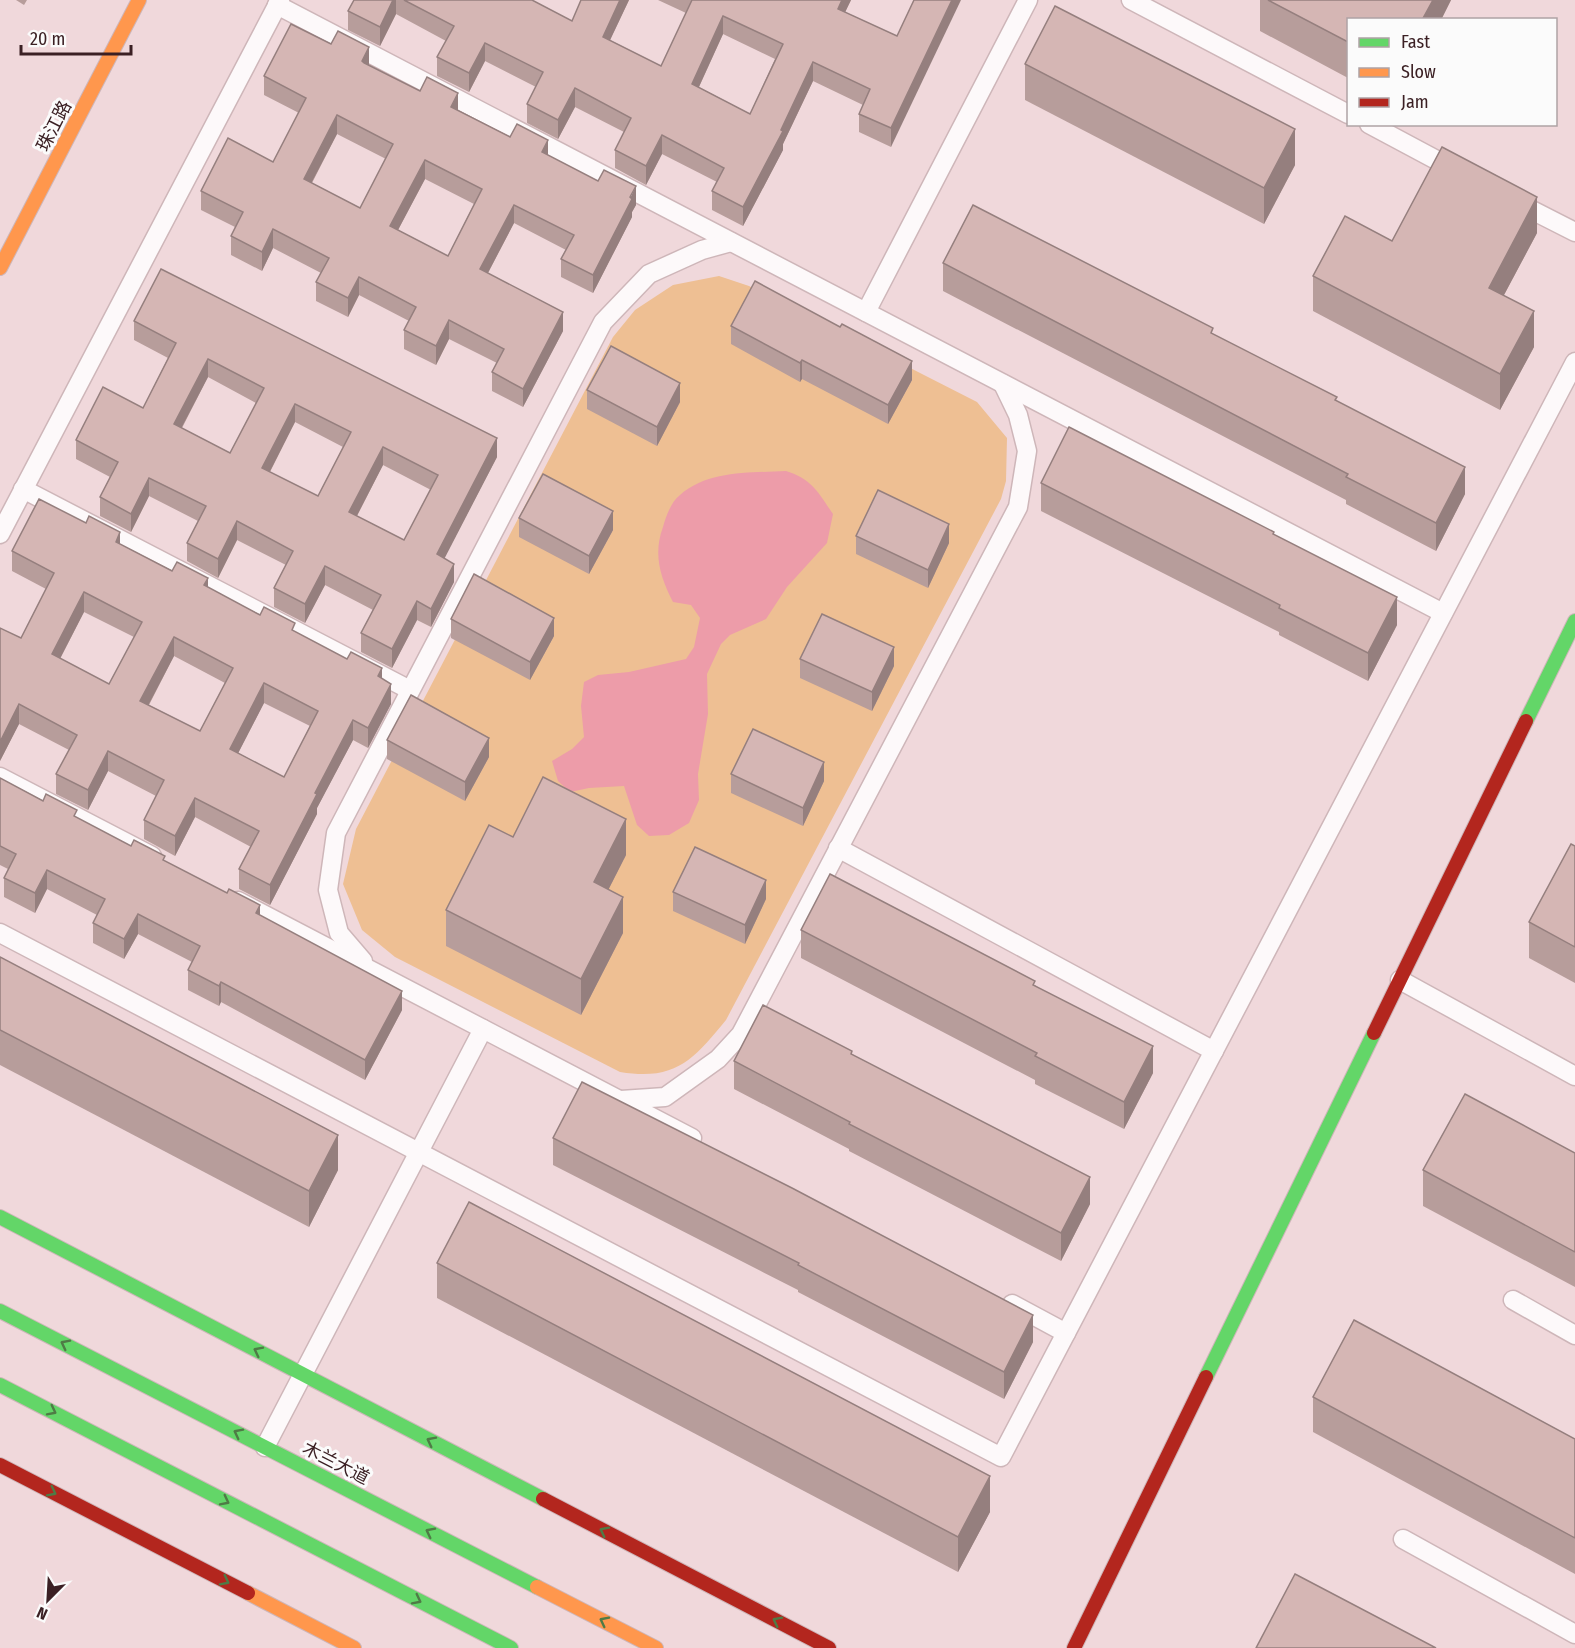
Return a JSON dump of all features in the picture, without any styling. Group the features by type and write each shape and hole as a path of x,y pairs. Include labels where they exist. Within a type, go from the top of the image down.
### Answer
{"main road":[{"name":"珠江路","path":"0,268 139,0"},
{"path":"1074,1648 1575,621"},
{"path":"0,1217 829,1648"},
{"name":"木兰大道","path":"0,1311 656,1648"},
{"path":"0,1385 511,1648"},
{"path":"0,1465 354,1648"}],"lane":[{"path":"866,312 1028,0"},
{"path":"1131,0 1347,113"},
{"path":"0,534 279,3 731,242 1443,613"},
{"path":"1373,126 1472,178"},
{"path":"1503,195 1575,232"},
{"path":"369,970 339,933 328,890 336,832 603,322 650,274 702,250 731,242"},
{"path":"0,933 1001,1457 1575,362"},
{"path":"620,1100 665,1097 718,1059 741,1034 1018,507 1028,451 1018,415 1003,384"},
{"path":"24,489 410,690"},
{"path":"0,777 169,865"},
{"path":"838,848 1214,1051"},
{"path":"222,892 705,1144"},
{"path":"1400,980 1575,1076"},
{"path":"265,1447 483,1029"},
{"path":"992,1294 1066,1333"},
{"path":"1513,1300 1575,1335"},
{"path":"1402,1539 1575,1634"}],"shaded area":[{"path":"719,276 749,286 977,402 1007,438 1006,481 1001,499 726,1020 693,1056 682,1064 656,1073 620,1072 395,957 362,930 343,884 356,829 613,337 635,310 673,285"},
{"path":"786,471 808,482 833,514 827,543 787,587 766,619 730,635 721,644 707,674 708,714 698,774 699,800 689,823 669,835 649,836 637,825 624,786 589,788 570,792 558,781 552,761 572,749 584,737 581,706 584,682 598,675 629,672 686,659 694,647 700,618 691,605 673,602 659,565 660,537 667,514 674,501 691,487 717,477 730,474"}],"building":[{"path":"354,0 393,0 380,27 348,11"},
{"path":"404,0 532,0 572,21 581,0 620,0 603,37 661,66 692,0 842,0 838,9 897,36 914,0 952,0 891,128 859,114 870,89 813,62 781,130 783,131 743,207 712,191 724,168 662,135 646,166 615,150 631,118 575,88 558,120 527,104 543,72 485,43 469,73 437,57 454,26","holes":["723,16 783,44 750,114 692,84"]},
{"path":"1268,0 1433,0 1423,18 1347,18 1347,41"},
{"path":"1055,6 1295,129 1264,188 1025,64"},
{"path":"291,24 331,44 338,31 369,47 362,61 364,63 420,91 427,77 458,93 451,107 510,137 517,124 548,140 542,152 598,181 604,170 636,186 630,197 632,199 593,275 561,259 574,235 514,205 480,269 563,312 523,389 492,372 504,349 449,320 436,346 404,330 416,307 359,277 348,298 316,282 329,258 273,229 262,252 231,236 243,212 201,191 228,138 273,162 306,98 264,76","holes":["337,115 393,144 360,208 304,179","425,160 482,189 448,256 390,226"]},
{"path":"1442,147 1537,197 1489,288 1534,311 1500,374 1313,276 1345,216 1392,241"},
{"path":"973,205 1213,328 1211,333 1337,397 1335,400 1465,467 1436,523 1346,477 1348,474 943,263"},
{"path":"161,269 497,438 437,554 454,564 431,609 417,601 392,649 361,633 381,595 325,566 305,604 274,588 293,551 237,521 218,559 187,543 206,506 149,478 131,514 100,497 118,462 76,440 103,387 143,408 176,343 134,321","holes":["208,359 264,388 230,453 174,424","295,404 351,432 318,496 262,468","383,447 438,475 404,540 349,512"]},
{"path":"755,281 840,327 842,324 912,361 888,405 802,360 800,363 731,326"},
{"path":"611,346 680,383 657,427 587,390"},
{"path":"1069,427 1397,597 1368,653 1279,608 1280,605 1041,483"},
{"path":"543,474 613,511 589,556 519,518"},
{"path":"878,490 949,524 928,570 856,536"},
{"path":"39,499 86,523 89,516 120,532 116,542 172,571 177,562 208,578 204,585 260,615 264,607 295,623 292,630 347,659 351,652 382,668 378,676 391,684 368,728 353,720 270,885 239,869 259,831 195,798 175,836 144,820 164,780 108,751 88,790 56,774 77,735 19,704 0,742 0,628 21,638 54,573 12,551","holes":["84,592 142,622 109,684 52,654","174,637 233,668 200,731 140,701","264,683 318,711 284,777 230,749"]},
{"path":"474,574 554,618 530,662 451,619"},
{"path":"822,614 894,647 872,692 800,659"},
{"path":"411,695 489,738 465,782 387,740"},
{"path":"753,729 824,762 803,808 731,774"},
{"path":"543,777 626,819 594,882 623,897 581,979 446,910 489,825 513,837"},
{"path":"0,778 43,801 46,794 77,810 74,816 131,846 134,840 165,856 163,860 227,893 229,889 260,905 256,913 402,991 365,1060 221,982 219,986 188,970 200,946 138,914 124,939 93,923 105,899 47,870 35,893 4,878 16,854 0,846"},
{"path":"1571,844 1575,846 1575,947 1529,922"},
{"path":"695,847 766,880 745,925 673,892"},
{"path":"830,874 1035,981 1033,985 1153,1046 1124,1102 1035,1056 1037,1053 801,930"},
{"path":"0,957 338,1135 309,1191 0,1030"},
{"path":"763,1005 852,1051 851,1054 1090,1177 1061,1233 849,1124 850,1122 734,1061"},
{"path":"582,1082 792,1188 1033,1315 1004,1372 798,1265 799,1263 553,1138"},
{"path":"1465,1094 1575,1153 1575,1252 1423,1170"},
{"path":"469,1202 990,1476 958,1537 437,1263"},
{"path":"1354,1320 1575,1439 1575,1538 1313,1397"},
{"path":"1295,1574 1436,1648 1256,1648"}],"traffic: fast":[{"path":"1526,721 1575,621"},
{"path":"1206,1377 1374,1033"},
{"path":"0,1217 543,1499"},
{"path":"0,1311 537,1587"},
{"path":"0,1385 511,1648"}],"traffic: slow":[{"path":"0,268 139,0"},
{"path":"537,1587 656,1648"},
{"path":"248,1593 354,1648"}],"traffic: jam":[{"path":"1374,1033 1526,721"},
{"path":"1074,1648 1206,1377"},
{"path":"0,1465 248,1593"},
{"path":"543,1499 829,1648"}]}
